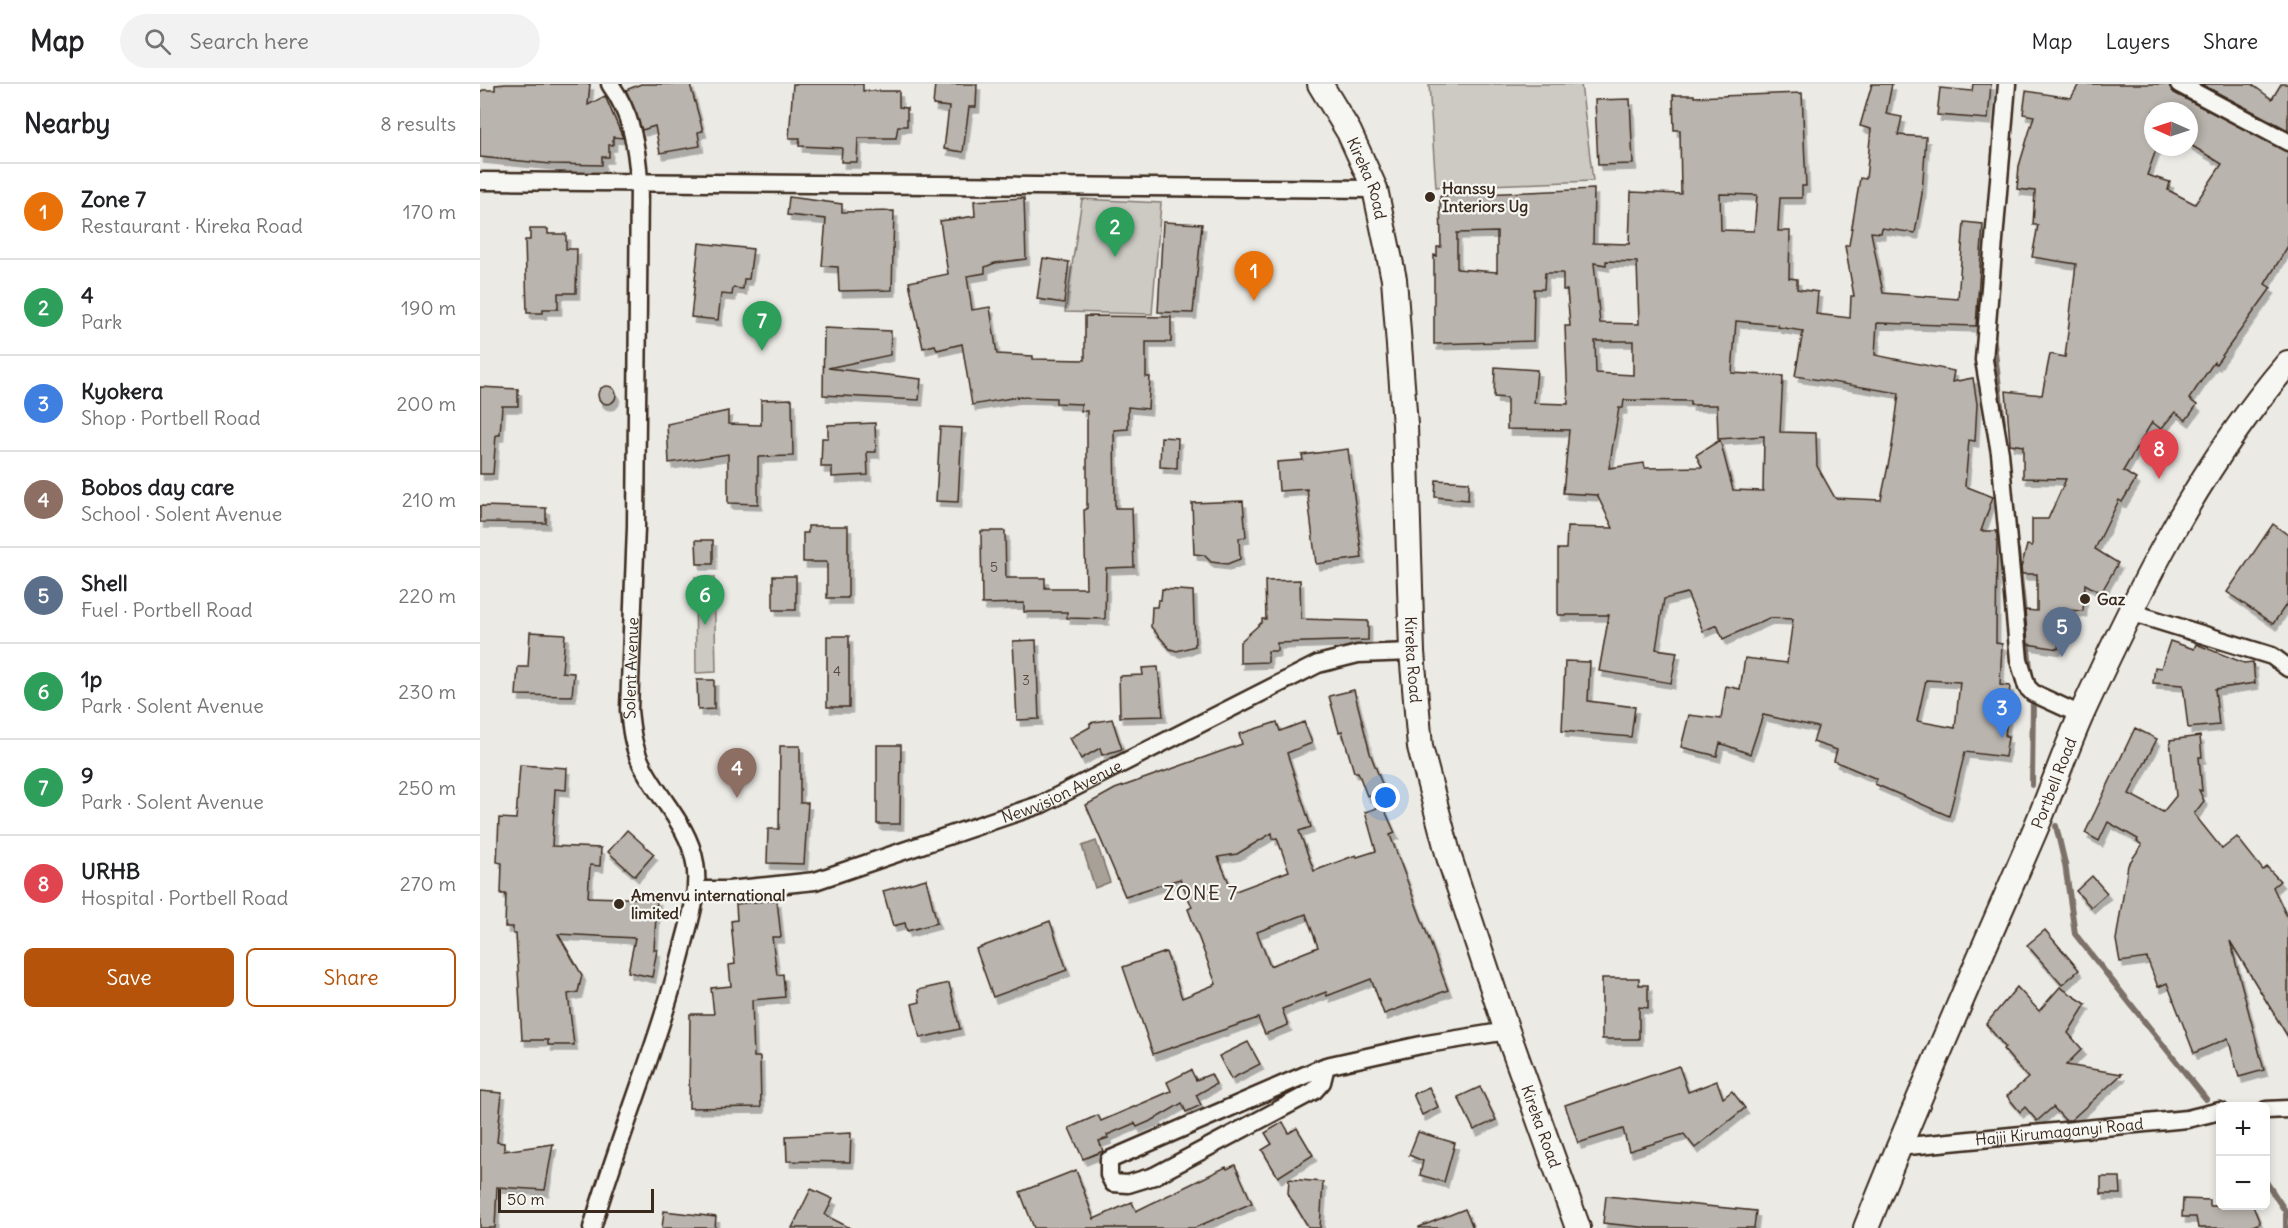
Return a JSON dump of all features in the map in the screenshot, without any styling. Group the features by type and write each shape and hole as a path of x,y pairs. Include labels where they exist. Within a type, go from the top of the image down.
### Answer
{"main road":[{"name":"Kireka Road","path":"1320,84 1349,132 1375,189 1394,279 1401,365 1412,652 1420,747 1449,857 1507,1031 1578,1228"},
{"name":"Portbell Road","path":"1866,1228 1898,1147 2045,807 2081,715 2163,544 2209,470 2260,395 2288,363"}],"street":[{"name":"Solent Avenue","path":"592,1228 611,1165 670,997 697,890 695,861 686,837 642,765 633,740 629,710 636,527 639,182 633,132 626,111 610,84"},
{"path":"2007,84 1984,360 2000,453 2019,660 2027,687 2033,693 2081,715"},
{"path":"2179,84 2288,142"},
{"path":"480,181 1375,189"},
{"path":"2130,612 2272,656 2288,668"},
{"name":"Newvision Avenue","path":"697,890 728,891 816,881 1042,804 1318,664 1358,654 1412,652"},
{"path":"1326,1066 1322,1082 1314,1090 1154,1176 1128,1184 1113,1182 1109,1175 1109,1160 1326,1066 1421,1045 1507,1031"},
{"path":"2270,1110 2288,1109"},
{"name":"Hajji Kirumaganyi Road","path":"1898,1147 2187,1119 2216,1112"},
{"path":"1198,1122 1209,1146"}],"shaded area":[{"path":"1429,84 1581,84 1593,181 1436,187"},
{"path":"1082,199 1161,203 1152,314 1065,312"},
{"path":"695,577 714,577 716,672 696,673"},
{"path":"1096,841 1110,882 1095,888 1082,846"}],"building":[{"path":"506,84 590,84 588,105 605,96 623,138 613,137 613,145 609,145 609,157 602,157 602,165 551,164 480,157 480,92 483,90 495,90 495,85"},
{"path":"641,84 690,84 703,131 698,132 700,146 660,153 655,126 642,130 626,90"},
{"path":"793,84 863,84 863,91 899,91 899,107 907,108 907,126 898,126 896,138 858,138 857,162 841,162 842,148 799,146 800,138 789,138"},
{"path":"935,84 977,84 976,107 969,107 963,152 944,149 949,107 933,105"},
{"path":"1872,84 1892,84 1886,114 1902,117 1898,135 1926,137 1922,194 1915,233 1882,228 1881,233 1871,232 1883,293 1958,299 1964,222 1983,224 1976,326 1877,323 1875,355 1954,371 1952,382 1973,378 1977,404 1975,441 1969,440 1965,486 1993,497 1981,531 1997,531 1996,643 2002,644 2000,685 2010,686 2005,737 2008,737 2005,757 1965,752 1949,816 1875,784 1877,779 1834,761 1837,750 1813,742 1818,727 1763,715 1750,754 1720,743 1717,756 1681,747 1689,715 1721,719 1726,686 1740,689 1745,658 1787,663 1793,619 1769,618 1723,639 1717,625 1703,631 1687,593 1664,599 1656,649 1677,652 1671,683 1599,671 1609,615 1558,615 1558,549 1566,549 1567,527 1613,528 1597,495 1563,493 1569,430 1507,429 1507,398 1494,397 1495,367 1537,370 1534,403 1568,404 1565,326 1570,326 1567,290 1563,290 1563,273 1545,273 1544,289 1534,289 1533,341 1434,344 1434,255 1437,256 1437,247 1441,247 1440,196 1594,189 1593,243 1629,244 1631,192 1681,194 1680,130 1674,130 1673,95 1694,95 1694,97 1802,93 1806,186 1802,186 1802,198 1780,198 1778,231 1790,231 1789,278 1797,279 1797,289 1818,292 1816,314 1850,318 1851,296 1854,296 1845,246 1849,245 1860,178 1866,179 1871,129 1860,126","holes":["1720,194 1757,195 1754,231 1721,230","1497,232 1497,272 1457,269 1457,233","1606,261 1637,262 1639,324 1600,323 1594,263 1606,265","1736,321 1778,325 1778,327 1803,331 1795,376 1899,393 1892,446 1881,500 1835,498 1817,466 1816,433 1780,432 1783,376 1732,373","1595,341 1633,341 1633,375 1596,373","1624,400 1690,401 1690,405 1717,405 1718,439 1764,436 1763,491 1733,490 1720,440 1696,455 1702,467 1645,468 1644,463 1609,468 1619,408 1623,408","1926,680 1960,682 1955,728 1917,721"]},
{"path":"1973,84 1991,84 1988,119 1937,115 1940,88 1972,91"},
{"path":"2079,84 2169,84 2174,93 2191,102 2144,102 2144,156 2154,156 2147,175 2170,182 2168,190 2195,204 2222,164 2198,149 2198,105 2288,152 2288,246 2265,284 2271,288 2216,364 2214,362 2189,399 2197,405 2186,420 2175,412 2161,429 2152,422 2123,471 2136,479 2122,502 2119,500 2095,549 2118,563 2101,593 2085,584 2083,611 2065,610 2058,649 2028,644 2025,610 2037,611 2037,574 2022,574 2021,568 2027,545 2032,546 2032,519 2048,519 2066,479 2023,478 2023,446 2010,444 2006,391 2042,395 2050,354 2065,357 2076,264 2032,257 2038,225 2033,225 2035,191 2017,189 2019,166 2034,116 2023,114 2026,91 2071,98"},
{"path":"2201,84 2251,84 2272,99 2281,84 2288,84 2288,130"},
{"path":"1630,99 1633,164 1598,165 1595,100"},
{"path":"789,197 842,204 842,212 894,211 892,290 839,291 838,267 822,266 826,219 787,215"},
{"path":"1024,198 1026,259 995,263 985,267 985,273 967,276 972,310 990,307 997,354 1033,356 1033,359 1085,360 1085,316 1171,317 1171,342 1146,342 1146,377 1150,377 1148,409 1128,407 1128,429 1114,430 1115,508 1132,508 1134,567 1106,568 1105,619 1067,618 1067,612 1024,612 1024,603 982,604 981,531 1005,531 1006,578 1045,578 1045,588 1086,588 1084,510 1087,509 1087,411 1081,411 1081,404 1056,403 1056,398 1017,397 972,405 962,344 937,350 935,345 923,348 909,282 948,274 940,221 975,216 974,201"},
{"path":"1163,222 1202,224 1193,313 1158,312"},
{"path":"530,229 548,229 548,234 566,234 566,249 577,249 576,293 558,293 558,309 543,309 543,313 527,313 525,240 530,240"},
{"path":"699,243 753,249 749,279 744,279 743,289 733,288 732,295 721,294 718,320 691,317"},
{"path":"1043,258 1069,262 1064,303 1037,299"},
{"path":"824,328 891,331 890,355 828,368 921,379 919,400 823,395"},
{"path":"603,386 611,386 616,391 614,402 603,404 598,399 598,391"},
{"path":"480,387 518,389 518,406 502,406 500,435 496,435 493,474 480,474"},
{"path":"792,399 793,456 758,457 758,504 728,503 728,454 669,463 667,424 728,411 728,424 761,425 761,400"},
{"path":"875,423 876,452 867,452 868,475 832,477 832,467 821,467 822,438 828,438 828,425"},
{"path":"940,427 962,428 958,502 936,501"},
{"path":"1161,437 1178,438 1177,468 1160,467"},
{"path":"1348,449 1362,558 1316,564 1307,489 1279,491 1277,462 1303,460 1302,455"},
{"path":"1436,480 1469,482 1468,500 1435,497"},
{"path":"1243,501 1246,537 1239,538 1240,559 1227,564 1211,562 1204,555 1194,554 1192,503"},
{"path":"480,506 546,508 546,523 480,522"},
{"path":"2273,524 2288,535 2288,602 2273,624 2227,592"},
{"path":"808,526 848,526 848,598 827,598 827,562 803,562 803,533 808,533"},
{"path":"696,540 713,540 713,564 697,564"},
{"path":"773,576 796,576 796,610 773,610"},
{"path":"1300,580 1301,619 1368,621 1368,640 1277,643 1277,651 1268,651 1268,662 1240,663 1240,642 1262,622 1262,619 1266,619 1265,581"},
{"path":"1162,589 1193,591 1195,646 1177,651 1170,649 1151,627 1152,607 1157,607 1158,600 1161,600"},
{"path":"530,632 565,634 562,672 574,673 572,696 516,695 518,667 528,667"},
{"path":"827,636 849,636 849,707 827,707"},
{"path":"1036,640 1039,719 1017,720 1013,641"},
{"path":"2170,641 2194,649 2196,644 2244,663 2253,662 2255,683 2215,689 2219,725 2188,728 2183,685 2153,683 2155,667 2161,668"},
{"path":"1565,661 1590,662 1588,701 1635,707 1631,737 1562,731"},
{"path":"1158,667 1163,716 1120,717 1119,676 1143,675 1142,668"},
{"path":"697,680 714,680 714,709 698,710"},
{"path":"1354,690 1370,753 1384,789 1367,796 1358,772 1354,772 1329,696"},
{"path":"1112,719 1122,749 1102,755 1100,748 1081,759 1070,738 1090,727 1090,723"},
{"path":"1277,722 1280,731 1304,722 1312,743 1287,753 1311,827 1299,831 1314,871 1356,855 1357,857 1376,851 1365,812 1383,806 1395,833 1390,835 1448,990 1384,1014 1371,979 1327,996 1326,992 1282,1009 1288,1025 1265,1034 1258,1018 1153,1054 1123,967 1166,952 1182,998 1216,984 1188,909 1192,907 1180,879 1125,896 1086,805 1115,789 1242,744 1239,734","holes":["1272,833 1273,839 1277,838 1289,871 1233,892 1218,857 1237,854","1306,914 1318,947 1270,966 1257,932"]},
{"path":"2135,728 2157,739 2129,794 2163,812 2176,796 2170,740 2200,736 2202,791 2199,790 2204,801 2194,814 2222,849 2237,837 2263,870 2267,867 2280,881 2273,887 2288,919 2288,1037 2230,941 2264,1070 2239,1077 2228,1038 2194,1053 2167,983 2158,987 2147,958 2120,962 2116,940 2128,865 2142,845 2137,841 2138,839 2108,822 2099,841 2085,833"},
{"path":"877,745 901,745 900,824 877,824"},
{"path":"780,746 800,746 800,803 808,803 804,864 767,863 768,829 779,829"},
{"path":"520,765 567,768 566,790 555,789 552,846 601,848 600,866 590,865 588,897 657,899 654,950 657,950 652,977 628,972 635,938 558,934 582,975 578,992 568,994 574,1045 548,1045 548,1040 522,1040 516,934 513,934 513,927 505,927 506,894 501,894 502,863 497,862 499,818 516,819"},
{"path":"627,830 654,854 635,876 608,852"},
{"path":"2092,876 2107,893 2091,907 2076,891"},
{"path":"926,879 937,923 907,931 905,923 893,926 883,891"},
{"path":"777,900 781,937 772,937 777,975 783,974 785,997 752,1000 754,1057 760,1057 761,1107 689,1108 690,1014 714,1014 711,988 731,986 729,965 735,964 731,921 737,920 736,904"},
{"path":"1050,921 1067,970 993,997 976,949"},
{"path":"2045,930 2079,970 2062,985 2027,945"},
{"path":"1602,978 1639,978 1639,985 1648,985 1648,1008 1639,1007 1639,1039 1602,1039"},
{"path":"949,983 960,1029 920,1038 912,1004 920,1002 918,990"},
{"path":"2017,987 2039,1011 2060,987 2086,1004 2068,1033 2082,1049 2066,1065 2122,1074 2071,1120 2065,1120 2053,1107 2037,1121 2025,1107 2020,1112 2007,1096 2028,1078 2003,1049 2005,1047 1986,1024"},
{"path":"1248,1042 1260,1064 1231,1079 1219,1056"},
{"path":"1679,1066 1688,1092 1717,1081 1723,1098 1732,1091 1745,1108 1695,1148 1684,1134 1629,1151 1623,1129 1578,1143 1565,1105"},
{"path":"1191,1070 1196,1080 1211,1074 1216,1084 1196,1095 1201,1105 1186,1112 1182,1103 1137,1127 1135,1123 1107,1135 1108,1138 1099,1141 1103,1151 1083,1159 1069,1128 1098,1115 1101,1121 1171,1091 1167,1082"},
{"path":"1429,1087 1438,1107 1422,1115 1413,1094"},
{"path":"1480,1087 1496,1120 1474,1130 1458,1097"},
{"path":"480,1091 502,1093 497,1142 504,1143 504,1151 553,1144 545,1190 497,1187 495,1228 480,1228"},
{"path":"1283,1122 1289,1133 1297,1128 1313,1155 1278,1177 1262,1150 1272,1144 1265,1133"},
{"path":"1418,1132 1455,1143 1444,1182 1420,1175 1423,1161 1409,1155"},
{"path":"851,1133 850,1162 787,1161 786,1136"},
{"path":"1235,1165 1252,1203 1194,1228 1034,1228 1020,1192 1076,1170 1094,1219 1132,1202 1136,1211 1226,1167 1227,1169"},
{"path":"2101,1177 2120,1177 2121,1194 2101,1194"},
{"path":"1289,1179 1323,1182 1320,1228 1309,1228 1288,1194"},
{"path":"811,1189 833,1199 825,1215 850,1228 792,1228"},
{"path":"1606,1196 1756,1211 1754,1228 1649,1228 1603,1223"},
{"path":"2183,1199 2210,1200 2210,1206 2216,1206 2216,1210 2255,1210 2260,1223 2248,1228 2198,1228 2196,1217 2182,1217"},
{"path":"1465,1209 1473,1228 1419,1228 1419,1227"},
{"path":"664,1211 716,1217 715,1228 662,1228"}],"waterway":[{"path":"1993,335 2003,423"},
{"path":"2017,550 2031,677"},
{"path":"2032,785 2033,696"},
{"path":"2056,826 2065,864 2075,934 2206,1099"},
{"path":"2270,1188 2286,1212 2286,1228"}],"place":[{"name":"Hanssy Interiors Ug","path":"1430,197"},
{"name":"4","path":"1115,257"},
{"name":"Zone 7","path":"1254,301"},
{"name":"9","path":"762,351"},
{"name":"URHB","path":"2159,479"},
{"name":"Gaz","path":"2085,599"},
{"name":"1p","path":"705,625"},
{"name":"Shell","path":"2062,657"},
{"name":"Kyokera","path":"2002,738"},
{"name":"Bobos day care","path":"737,798"},
{"name":"Amenvu international limited","path":"619,904"}],"district":[{"name":"ZONE 7","path":"1201,893"}]}
